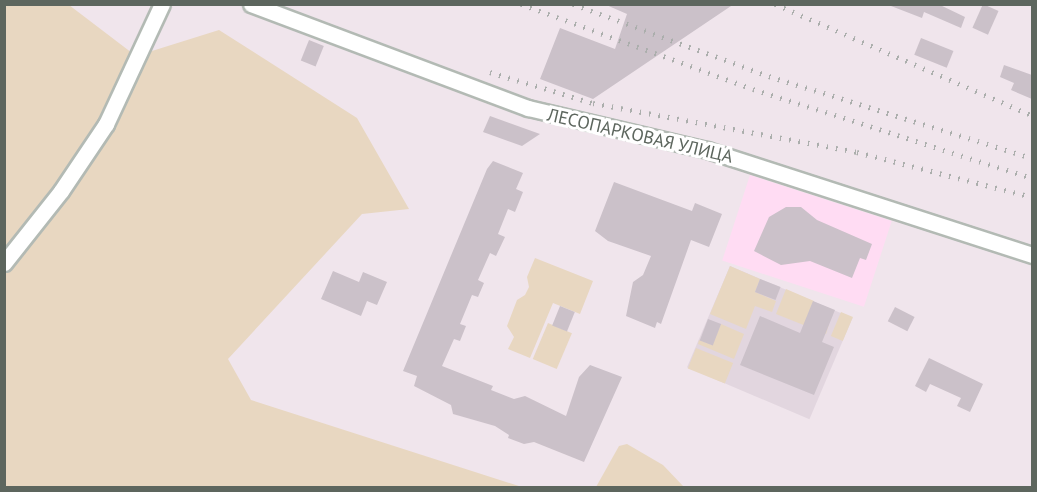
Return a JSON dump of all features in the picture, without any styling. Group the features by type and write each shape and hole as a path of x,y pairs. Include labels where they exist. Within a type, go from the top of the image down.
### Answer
{"street":[{"path":"4,263 61,191 106,124 162,4"},
{"name":"ЛЕСОПАРКОВАЯ УЛИЦА","path":"251,4 506,101 565,119 698,147 1032,255"}],"shaded area":[{"path":"4,5 69,5 136,56 219,30 357,118 409,209 362,214 228,359 251,400 522,487 5,487"},
{"path":"750,175 892,221 864,307 722,261"},
{"path":"535,258 593,281 580,314 553,303 530,358 508,349 514,337 507,326 517,300 525,295 529,287 527,277"},
{"path":"730,266 852,318 809,419 687,367"},
{"path":"730,266 760,279 755,292 776,301 772,312 755,306 746,329 710,314"},
{"path":"786,289 814,301 808,315 829,324 826,334 776,314"},
{"path":"841,312 853,317 843,341 831,336"},
{"path":"548,323 572,333 557,369 533,359"},
{"path":"721,324 744,334 734,359 698,344 699,340 712,345"},
{"path":"696,348 733,363 725,383 688,368"},
{"path":"627,444 663,465 684,487 596,487 619,446"}],"building":[{"path":"604,4 734,4 593,99 540,79 560,28 615,49 627,14"},
{"path":"938,4 965,17 961,28 924,12 922,18 891,6"},
{"path":"983,4 999,11 988,35 972,28"},
{"path":"921,38 953,51 947,68 914,55"},
{"path":"309,40 324,46 316,66 301,60"},
{"path":"1004,65 1032,75 1032,99 1011,90 1014,83 1000,77"},
{"path":"490,116 540,134 522,146 483,132"},
{"path":"493,161 523,173 516,189 523,192 515,212 508,209 498,234 505,237 496,256 490,253 478,280 484,283 478,297 472,295 460,324 466,326 460,341 454,339 442,366 493,386 491,390 514,399 525,396 566,416 579,377 590,365 622,377 584,462 534,442 524,444 508,438 509,435 495,426 453,414 451,405 414,386 417,376 403,371 487,169"},
{"path":"614,182 692,211 695,203 722,214 709,247 691,240 661,324 657,322 655,328 626,316 633,282 643,275 651,256 608,241 595,231"},
{"path":"786,207 801,207 817,220 872,244 866,260 860,258 852,278 810,261 781,265 754,251 769,217"},
{"path":"333,271 359,282 363,272 387,282 377,305 367,301 361,316 321,299"},
{"path":"760,279 781,287 776,300 755,292"},
{"path":"813,301 835,310 822,342 834,347 814,395 740,365 760,316 800,333"},
{"path":"560,306 575,312 567,331 552,325"},
{"path":"895,307 915,317 907,331 888,321"},
{"path":"708,319 721,324 713,345 700,340"},
{"path":"929,358 983,384 970,412 957,406 961,398 930,384 926,392 915,386"}],"railway":[{"path":"521,4 753,89 1032,178"},
{"path":"573,4 769,76 1032,158"},
{"path":"775,4 1032,115"},
{"path":"490,72 593,103 857,152 1032,197"}]}
